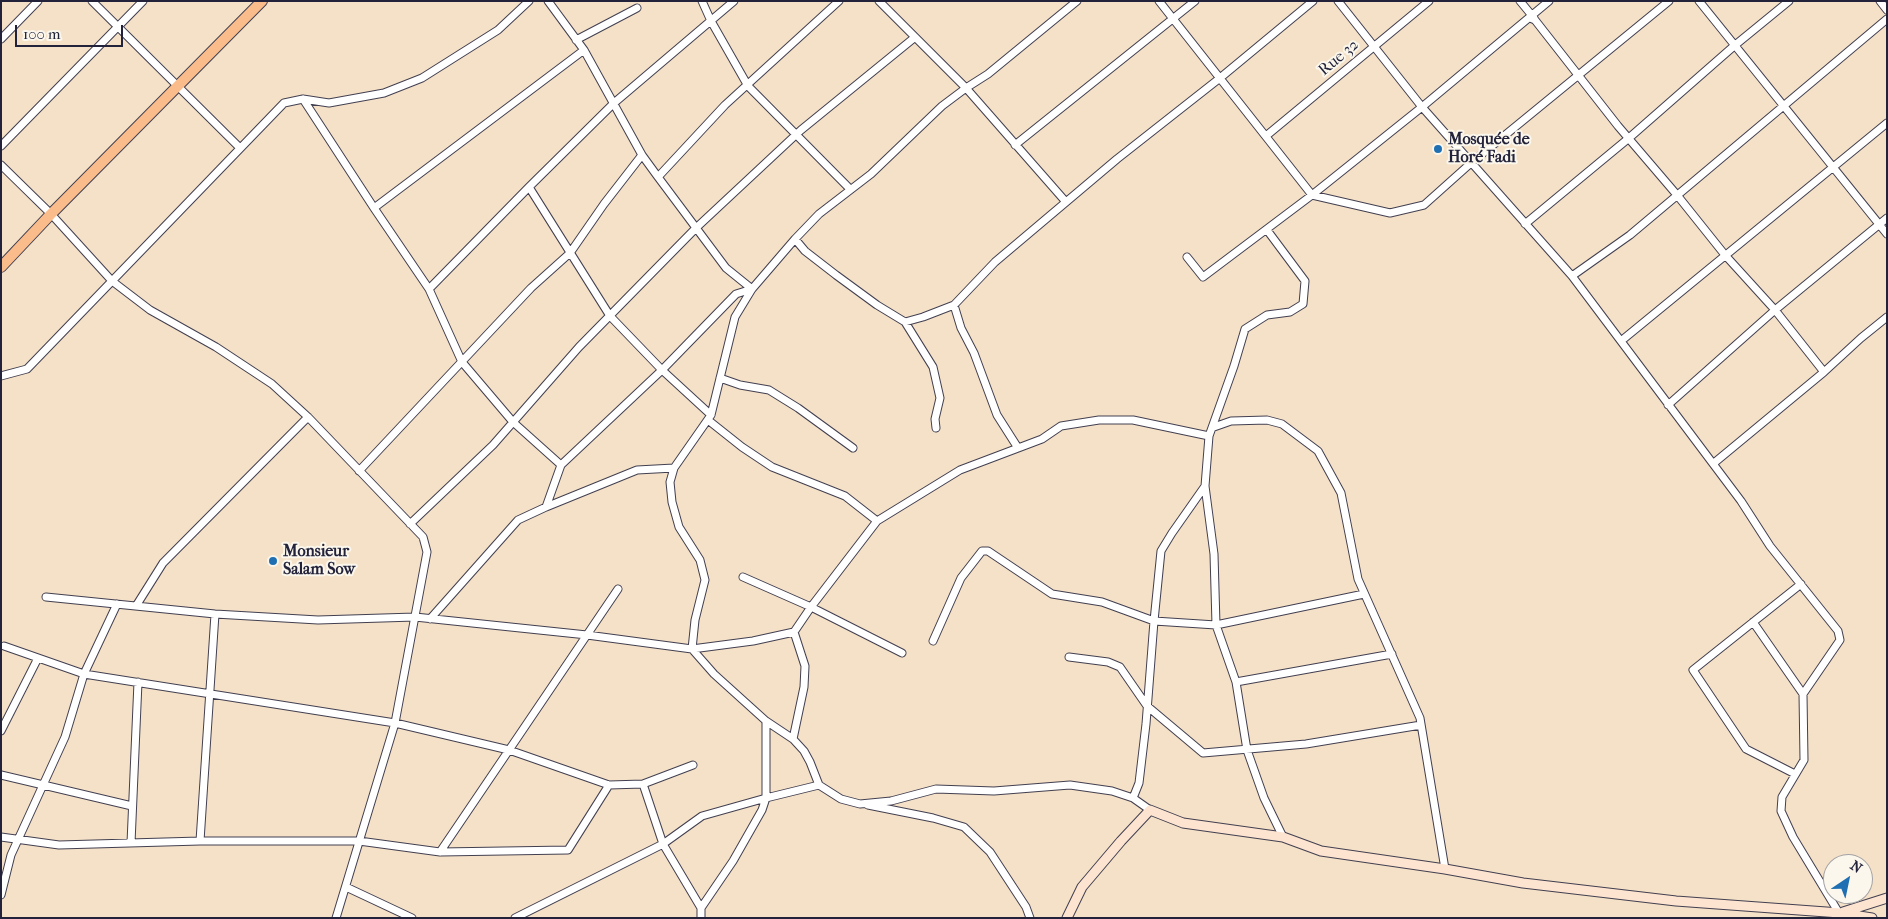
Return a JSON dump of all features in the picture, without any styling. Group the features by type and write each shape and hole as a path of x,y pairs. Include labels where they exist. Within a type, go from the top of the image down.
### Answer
{"main road":[{"path":"1,267 262,1"}],"street":[{"path":"1,39 38,1"},
{"path":"92,1 240,148"},
{"path":"1,146 142,1"},
{"path":"1,376 27,369 284,103 303,99 329,103 384,93 422,78 498,30 529,1"},
{"path":"548,1 584,50 642,155 726,268 752,289"},
{"path":"702,1 711,22 748,86 850,190"},
{"path":"429,289 614,103 734,1"},
{"path":"658,177 726,105 839,1"},
{"path":"879,1 966,88 1066,202"},
{"path":"1030,918 1026,907 990,852 964,827 933,818 841,799 819,786 804,751 793,739 766,721 714,674 692,649 695,620 704,580 700,560 680,527 672,502 670,482 674,468 710,418 736,317 752,289 794,238 819,214 871,174 942,106 988,74 1077,1"},
{"path":"1158,1 1312,195 1390,213 1424,205 1471,163 1669,1"},
{"path":"1015,145 1195,1"},
{"path":"906,322 954,304 995,262 1066,202 1313,1"},
{"path":"1338,1 1422,107 1572,276 1714,463 1770,546 1838,630 1840,640 1803,694"},
{"name":"Rue 32","path":"1266,136 1429,1"},
{"path":"1520,1 1629,138 1725,255 1775,310 1824,372"},
{"path":"1186,256 1203,277 1312,195 1532,18 1549,1"},
{"path":"1698,1 1887,234"},
{"path":"1525,224 1789,1"},
{"path":"1880,1 1887,10"},
{"path":"576,40 637,8"},
{"path":"1572,276 1630,235 1782,105 1887,19"},
{"path":"410,524 493,445 579,347 696,228 795,135 914,38"},
{"path":"374,208 584,50"},
{"path":"303,99 429,289 462,362 513,422 561,465"},
{"path":"1621,341 1887,123"},
{"path":"359,471 532,288 570,253 604,204 642,155"},
{"path":"1,165 51,214 112,281 150,310 216,347 272,384 308,418 423,537 427,552 395,723 336,918"},
{"path":"529,187 610,316 710,418 742,447 772,467 845,496 877,521"},
{"path":"1668,404 1775,310 1887,218"},
{"path":"1266,230 1305,281 1303,304 1290,312 1267,316 1245,329 1210,436 1205,486 1214,554 1216,625 1236,682 1246,750 1264,798 1283,837"},
{"path":"794,238 805,251 856,290 906,322 933,367 940,398 935,419 936,428"},
{"path":"546,507 561,465 662,370 736,294 752,289"},
{"path":"954,304 961,328 974,353 997,415 1018,448"},
{"path":"1714,463 1887,317"},
{"path":"720,378 740,385 769,390 798,408 853,448"},
{"path":"136,606 163,563 308,418"},
{"path":"46,596 215,614 318,620 415,617 587,635 692,649 753,642 794,632 877,521 960,470 1042,439 1061,426 1099,420 1133,420 1210,436"},
{"path":"1214,428 1231,421 1266,420 1282,424 1318,451 1341,493 1358,579 1420,718 1445,869"},
{"path":"430,619 518,520 637,470 674,468"},
{"path":"1133,798 1139,783 1162,552 1172,533 1205,486"},
{"path":"934,640 961,578 982,551 988,551 1052,594 1102,602 1154,621 1216,625 1364,594"},
{"path":"743,576 811,607 902,653"},
{"path":"1795,774 1746,749 1693,670 1801,584"},
{"path":"440,852 618,589"},
{"path":"1,895 11,854 64,737 84,674 117,604"},
{"path":"200,841 215,614"},
{"path":"1753,622 1803,694 1804,760 1782,797 1781,811 1793,837 1841,916"},
{"path":"793,739 804,687 806,666 794,632"},
{"path":"4,646 84,674 395,723 509,750 609,785 643,784 693,765"},
{"path":"1236,682 1392,654"},
{"path":"1069,657 1108,662 1120,668 1147,706 1203,753 1306,744 1421,725"},
{"path":"1,731 38,658"},
{"path":"130,843 138,682"},
{"path":"700,918 701,908 733,861 762,810 766,798 766,721"},
{"path":"1,775 132,806"},
{"path":"643,784 662,844 701,908"},
{"path":"860,804 891,800 936,789 994,790 1070,784 1112,790 1133,798 1150,810 1183,823 1283,837 1320,851 1445,869 1523,883 1657,899 1872,918"},
{"path":"1,837 59,845 200,841 360,841 440,852 568,850 609,785"},
{"path":"516,918 662,844 702,816 766,798 819,786"},
{"path":"1067,918 1082,887 1120,841 1150,810"},
{"path":"346,887 412,918"},
{"path":"1841,916 1887,898"}],"place":[{"name":"Mosquée de Horé Fadi","path":"1438,149"},
{"name":"Monsieur Salam Sow","path":"273,561"}]}
